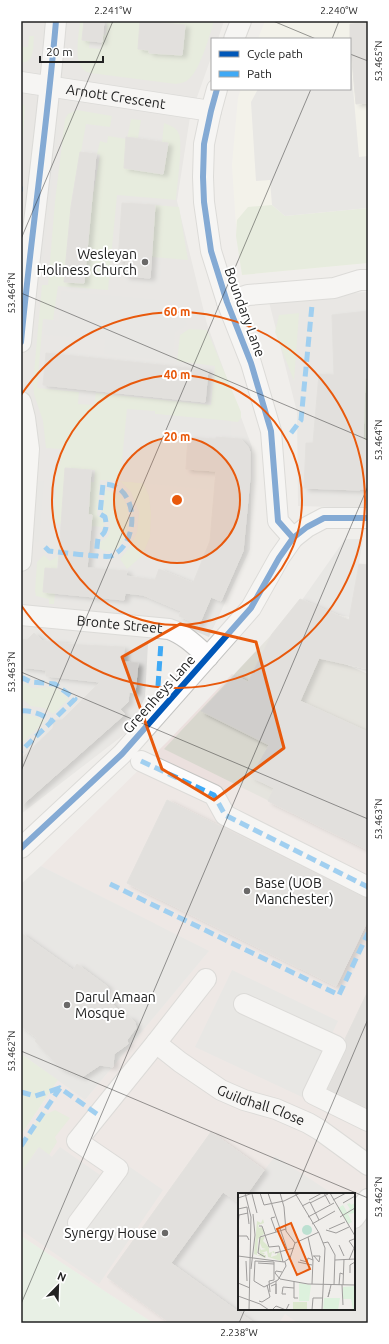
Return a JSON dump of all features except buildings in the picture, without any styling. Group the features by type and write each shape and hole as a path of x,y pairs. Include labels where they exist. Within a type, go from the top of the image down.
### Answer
{"street":[{"path":"21,342 56,21"},
{"path":"234,38 241,21"},
{"name":"Arnott Crescent","path":"21,82 211,111"},
{"name":"Boundary Lane","path":"217,90 204,144 204,202 211,251 227,302 251,363 271,431 278,521 293,538"},
{"path":"227,302 248,295 334,288 360,280 368,280"},
{"path":"21,402 25,418 29,449 21,561"},
{"name":"Greenheys Lane","path":"21,848 122,754 251,608 279,558 293,538 307,527 324,518 368,518"},
{"name":"Bronte Street","path":"21,615 169,629 177,631 208,657"},
{"path":"141,761 214,795 225,815 368,887"},
{"path":"78,1223 118,1169 77,1141 206,979"},
{"path":"244,1004 336,1046 313,1094 368,1121"},
{"name":"Guildhall Close","path":"156,1043 180,1062 221,1090 244,1100 276,1109 308,1123 368,1165"},
{"path":"355,1217 368,1199"}],"highlighted area":[{"path":"180,624 256,642 284,748 214,800 162,769 122,657"}],"shaded area":[{"path":"21,21 224,21 218,38 211,38 211,58 190,117 177,201 207,324 252,447 250,549 209,637 171,621 148,644 145,697 130,730 21,814"},
{"path":"265,21 368,21 368,263 242,275 236,226 232,165 238,98 241,90 351,90 351,38 258,38"},
{"path":"351,65 359,157 368,156 368,208 285,216 272,205 270,180 256,181 251,102 257,90 351,90"},
{"path":"53,124 59,125 41,278 35,277"},
{"path":"61,291 160,300 159,315 164,317 180,312 187,325 175,332 172,361 104,354 105,339 44,335 45,320 59,321"},
{"path":"368,292 368,508 298,506 297,412 268,298"},
{"path":"127,409 155,411 155,414 231,421 230,438 217,437 216,439 188,437 186,469 216,471 214,490 120,481"},
{"path":"36,481 44,481 39,542 31,541"},
{"path":"345,539 363,539 350,617 338,615 302,600"},
{"path":"273,633 368,674 368,850 164,749"},
{"path":"232,674 311,712 368,732 368,1323 153,1323 21,1236 21,1135 58,1080 85,1100 208,952 41,866 167,742"},
{"path":"41,866 209,951 85,1100 21,1054 21,884"},
{"path":"39,880 51,882 83,895 108,913 121,915 152,937 164,939 184,952 140,1022 132,1016 125,1018 104,994 108,987 77,964 73,970 21,933 21,895"},
{"path":"232,970 338,1021 302,1097 195,1047"},
{"path":"39,1147 52,1157 60,1147 100,1175 114,1156 163,1190 99,1284 21,1230 21,1173"},
{"path":"275,1156 331,1193 248,1193"},
{"path":"223,1192 238,1202 238,1310 355,1310 355,1209 368,1217 368,1323 298,1323 285,1314 279,1323 254,1323 171,1263"}],"green space":[{"path":"80,21 84,21 82,40 90,41 89,48 101,49 103,34 106,35 107,23 104,21 141,21 214,21 204,51 194,74 182,83 176,84 90,73 84,70 78,59","holes":["141,21 184,25 182,55 149,52 149,50 138,49"]},
{"path":"29,36 34,36 32,54 29,60 26,62 21,62 21,47 28,47"},
{"path":"21,103 25,106 23,137 21,136"},
{"path":"77,110 112,116 110,127 86,124 71,203 64,282 84,283 91,206 100,155 97,154 100,141 107,143 108,136 127,139 131,119 141,120 138,138 130,137 125,168 163,174 168,143 162,142 164,123 173,127 178,132 180,147 176,200 117,195 108,290 58,286 53,320 43,319 37,388 79,392 78,404 94,405 96,393 211,405 215,366 177,361 180,335 189,329 207,330 241,412 241,418 238,422 155,414 155,411 120,481 100,480 97,515 104,523 104,527 91,526 92,516 87,515 90,482 94,482 95,470 66,468 61,524 53,523 57,466 60,466 61,449 46,448 43,421 34,394 33,383 42,285 48,285 55,201 65,119 68,114"},
{"path":"155,205 179,207 188,260 152,257"},
{"path":"272,205 285,216 368,208 368,263 242,275 236,236 237,220 248,207"},
{"path":"299,313 294,381 275,332 279,315"},
{"path":"365,378 368,378 368,441 363,440"},
{"path":"120,481 143,483 149,496 151,513 150,537 142,556 127,569 120,559 129,548 137,532 139,512 131,492"},
{"path":"105,490 116,493 124,500 127,507 128,516 128,526 121,544 115,550 108,551 99,548 100,542 108,537 110,529 109,520 102,511"},
{"path":"44,555 50,561 58,556 57,569 45,568 43,592 55,593 54,604 49,604 49,599 36,596 37,562"},
{"path":"25,683 32,688 55,687 69,699 53,714 44,708 31,706 21,698 21,687"},
{"path":"21,715 33,716 45,721 21,744"},
{"path":"21,1054 58,1080 21,1135"},
{"path":"55,1110 70,1118 55,1137 57,1142 49,1155 38,1148 21,1173 21,1148 43,1111 47,1114"},
{"path":"21,1236 153,1323 21,1323"}],"marked path":[{"path":"291,433 301,420 312,305"},
{"path":"45,547 49,551 91,556 100,556 111,556 121,549 127,540 131,528 132,515 129,503 124,493 115,486 103,484 100,514 105,517 106,526 105,532 98,538 96,556"},
{"path":"158,686 161,642"},
{"path":"21,680 23,678 31,682 55,684 75,699 21,751"},
{"path":"21,711 38,713 52,721"},
{"path":"141,761 214,795 225,815 368,887"},
{"path":"110,884 339,995 368,933"},
{"path":"21,1092 35,1096 60,1088"},
{"path":"21,1146 60,1088 97,1114"}],"cycle path":[{"path":"21,342 56,21"},
{"path":"217,90 204,144 204,202 211,251 227,302 251,363 271,431 278,521 293,538"},
{"path":"21,848 122,754 251,608 279,558 293,538 307,527 324,518 368,518"}],"place":[{"name":"Wesleyan Holiness Church","path":"145,262"},
{"name":"Base (UOB Manchester)","path":"247,891"},
{"name":"Darul Amaan Mosque","path":"67,1005"},
{"name":"Synergy House","path":"165,1233"}]}
